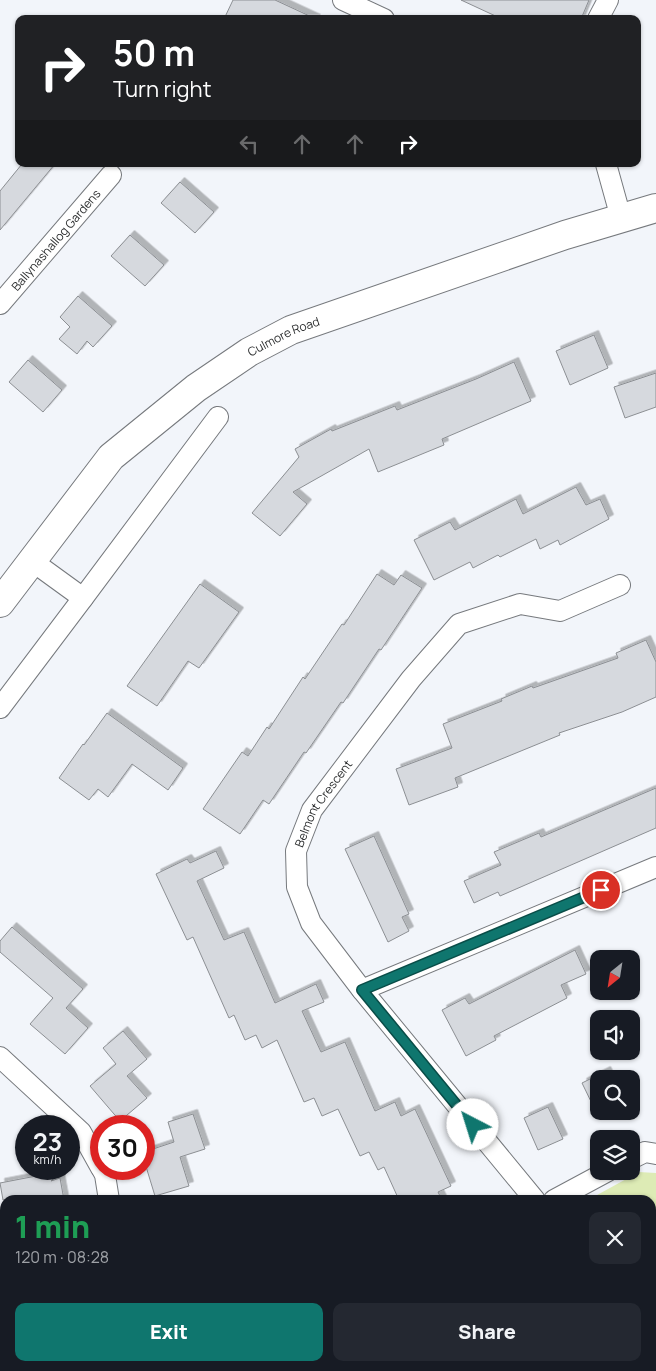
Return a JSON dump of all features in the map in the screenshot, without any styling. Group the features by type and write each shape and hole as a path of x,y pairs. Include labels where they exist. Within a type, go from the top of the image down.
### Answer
{"highway":[{"name":"Culmore Road","path":"0,603 111,458 196,388 249,352 291,330 556,238 656,208"}],"street":[{"path":"343,0 375,15"},
{"path":"600,15 608,0"},
{"path":"607,167 621,218"},
{"name":"Ballynashallog Gardens","path":"0,304 110,175"},
{"path":"0,708 218,417"},
{"path":"32,561 83,598"},
{"name":"Belmont Crescent","path":"531,1195 362,990 311,923 297,887 296,851 312,810 411,679 460,624 520,604 560,612 620,585"},
{"path":"362,990 656,867"},
{"path":"0,1057 81,1132 90,1147"},
{"path":"640,1154 645,1152 656,1154"},
{"path":"106,1180 107,1195"},
{"path":"563,1195 591,1180"}],"green space":[{"path":"640,1172 656,1173 656,1195 597,1195 624,1180 640,1180"}],"building":[{"path":"233,0 275,0 307,15 226,15"},
{"path":"461,0 589,0 583,15 493,15"},
{"path":"20,167 52,167 0,230 0,191"},
{"path":"180,182 214,212 195,233 161,203"},
{"path":"130,235 164,265 145,286 111,256"},
{"path":"78,296 112,326 93,347 87,341 77,354 59,339 70,327 60,317"},
{"path":"594,335 608,368 570,385 556,351"},
{"path":"28,360 62,390 43,412 9,382"},
{"path":"514,362 531,401 442,439 444,445 378,472 369,449 293,492 307,504 280,536 252,513 299,457 295,449 331,429 332,431 395,406 397,410"},
{"path":"656,373 656,407 625,418 614,387"},
{"path":"576,487 586,505 600,499 609,519 560,545 558,540 540,549 536,539 473,568 470,562 434,580 414,540 450,522 455,530 516,499 523,514"},
{"path":"377,574 394,585 401,575 422,588 381,650 379,649 343,703 341,702 306,753 304,752 269,804 263,800 240,834 203,809 242,752 248,756 267,727 269,729 303,677 305,679 342,624 344,625"},
{"path":"200,584 239,612 199,668 188,661 157,706 127,686"},
{"path":"646,640 656,662 656,697 622,712 559,733 560,735 455,778 458,787 409,805 396,769 452,748 443,724 502,701 501,699 532,686 533,688 618,658 616,653"},
{"path":"107,713 183,768 168,790 132,764 108,797 98,789 89,800 59,778"},
{"path":"656,788 656,828 500,896 498,892 474,903 464,881 501,865 494,852 539,833 541,837"},
{"path":"374,836 409,914 402,917 409,931 388,942 345,849"},
{"path":"216,851 224,868 197,881 224,940 244,932 275,1003 316,984 324,1002 302,1011 321,1052 345,1042 375,1111 395,1102 401,1116 415,1109 451,1186 438,1192 440,1195 397,1195 384,1167 378,1170 369,1152 360,1156 338,1109 322,1116 314,1098 304,1102 277,1040 262,1048 256,1035 245,1040 234,1015 229,1018 193,937 187,940 156,874 187,859 190,863"},
{"path":"12,927 83,989 66,1008 88,1028 65,1054 30,1024 53,998 0,952 0,941"},
{"path":"575,950 586,974 561,985 567,998 494,1036 496,1040 466,1056 442,1010 465,998 469,1004"},
{"path":"123,1031 147,1059 127,1076 147,1098 127,1115 115,1115 90,1086 116,1064 103,1048"},
{"path":"590,1079 590,1099 582,1083"},
{"path":"548,1107 563,1139 538,1150 524,1118"},
{"path":"193,1114 205,1149 180,1157 189,1186 155,1195 150,1180 155,1180 155,1148 174,1142 168,1122"},
{"path":"16,1180 60,1180 63,1195 2,1195 0,1183"}],"route":[{"path":"473,1125 362,990 601,890"}]}
